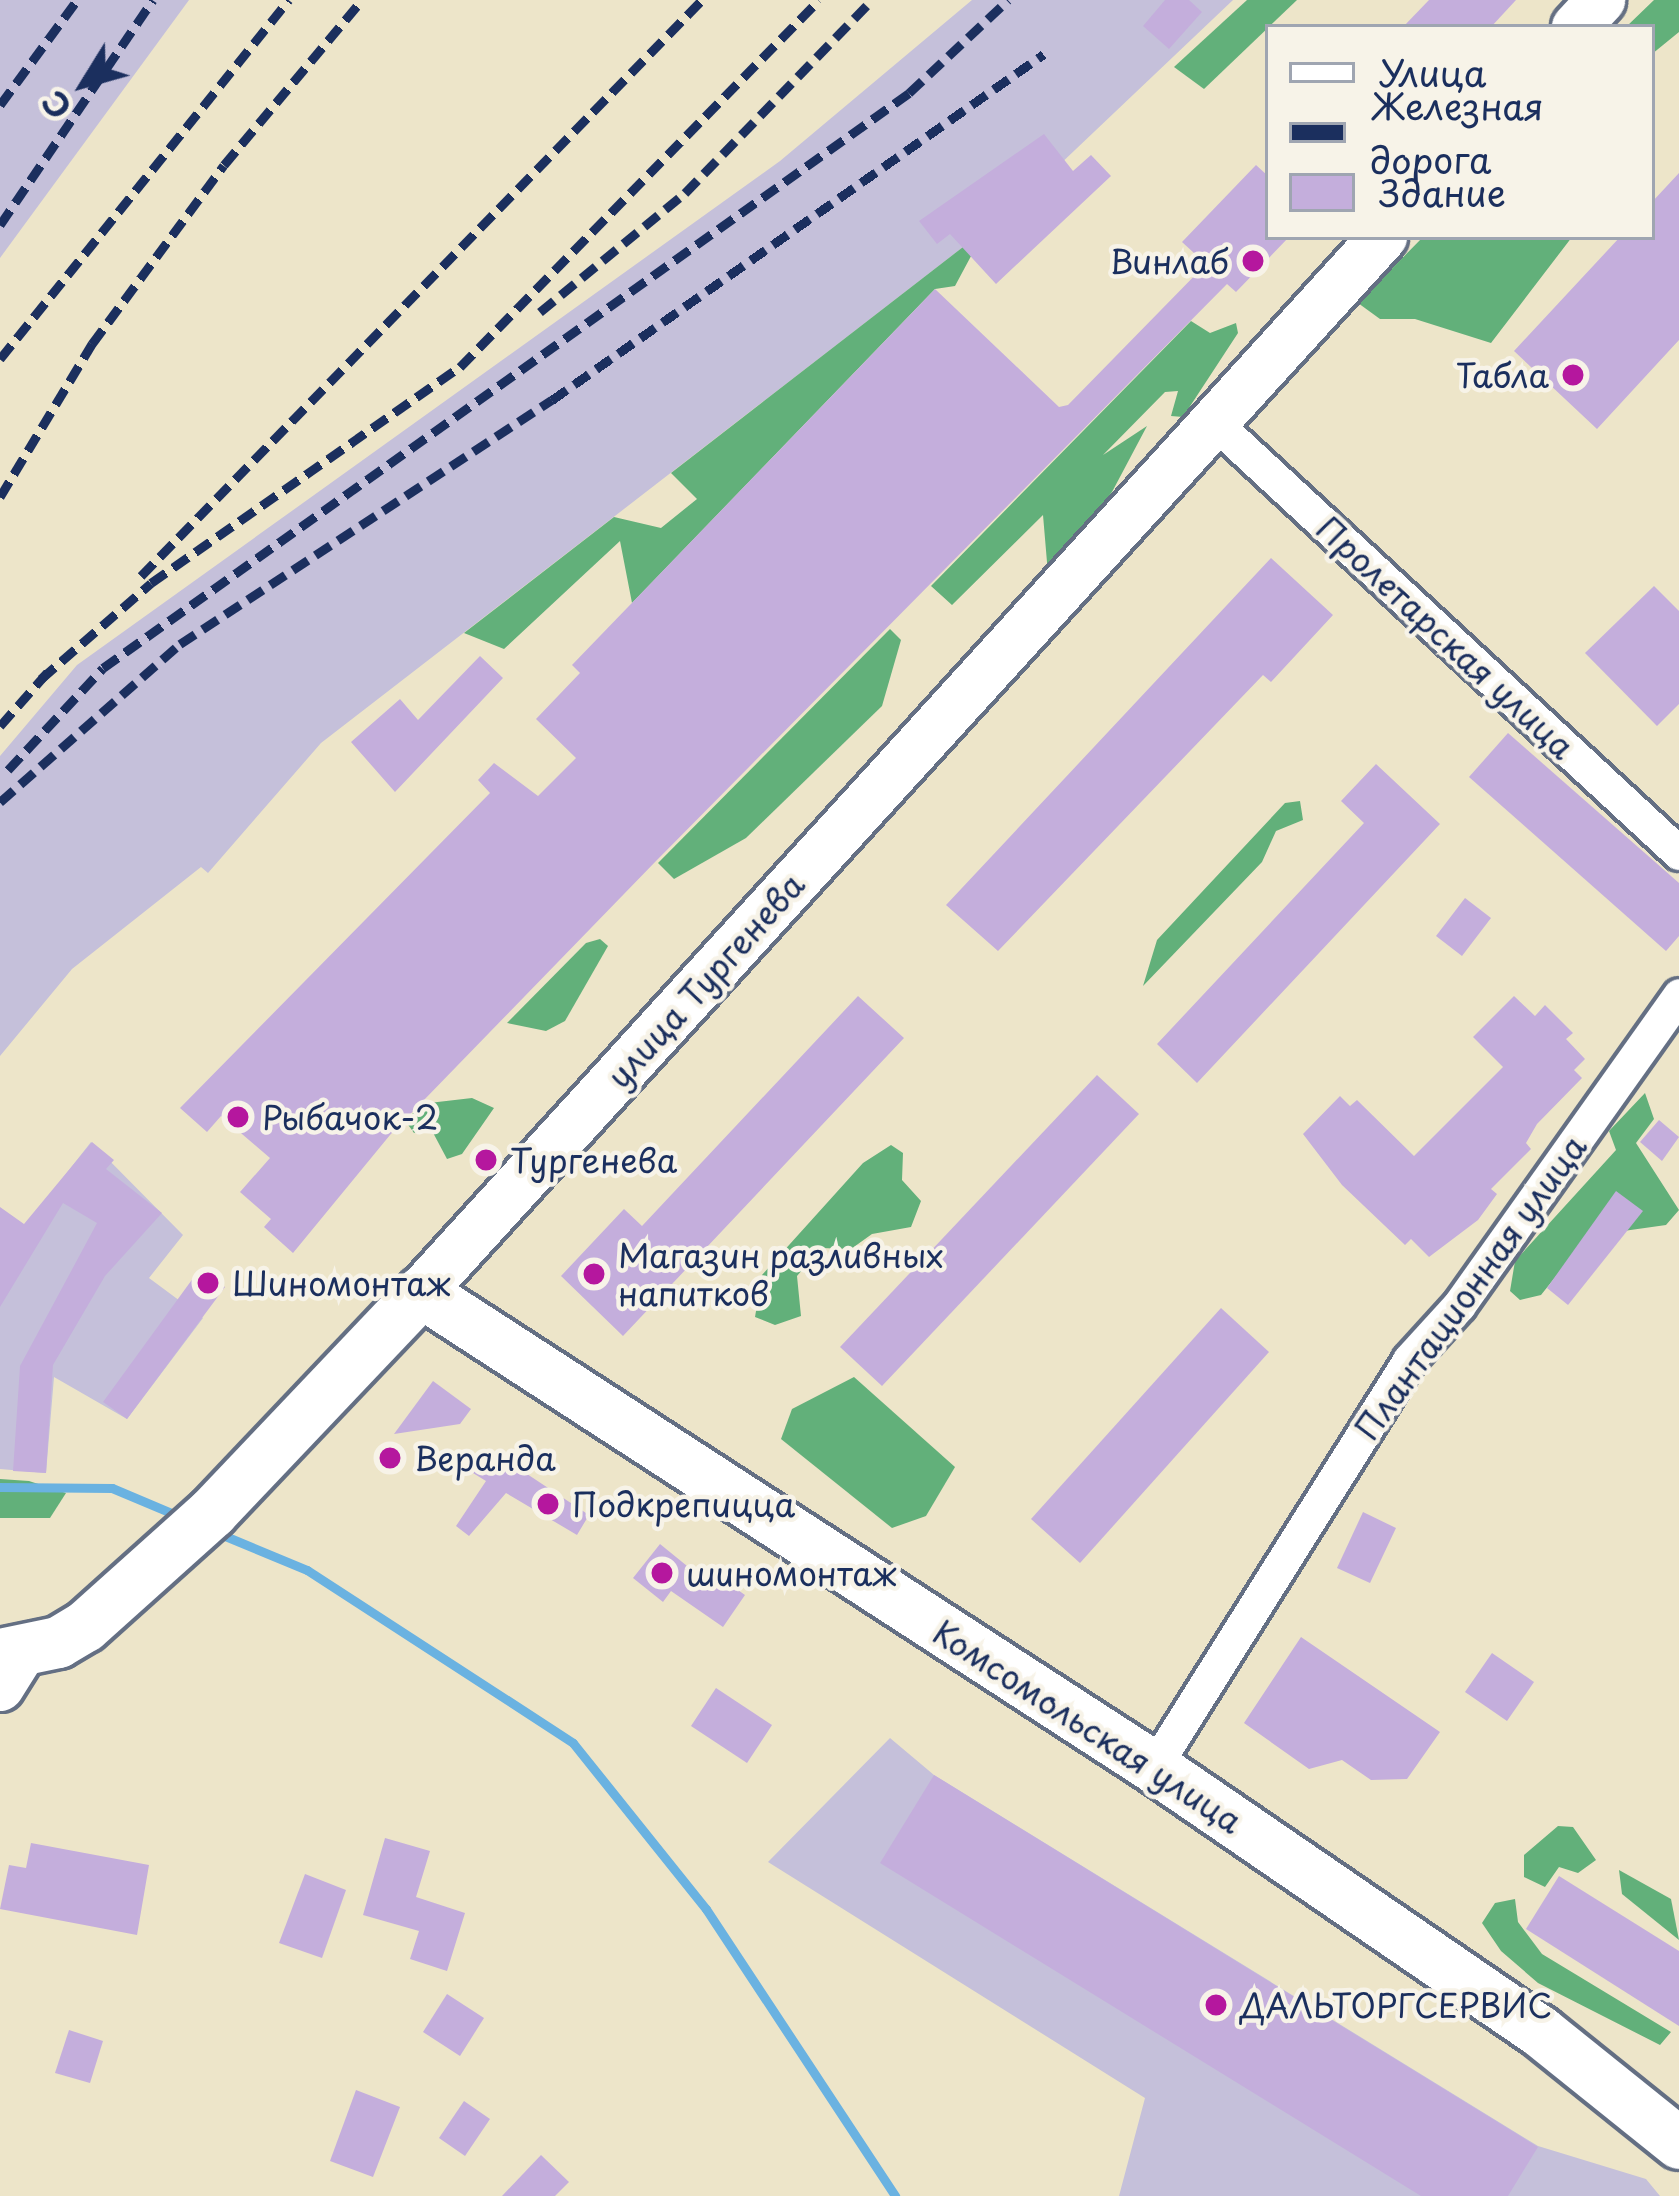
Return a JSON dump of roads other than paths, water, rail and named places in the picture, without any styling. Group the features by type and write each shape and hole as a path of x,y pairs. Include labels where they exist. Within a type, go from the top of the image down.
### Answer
{"main road":[{"path":"1579,24 1601,0"},
{"name":"улица Тургенева","path":"7,1665 85,1626 212,1512 421,1292 1380,240"},
{"name":"Комсомольская улица","path":"421,1292 1154,1767 1541,2032 1676,2133"}],"street":[{"name":"Пролетарская улица","path":"1214,422 1679,853"},
{"name":"Плантационная улица","path":"1154,1767 1409,1360 1459,1305 1679,995"}],"waterway":[{"path":"0,1487 112,1488 181,1517"},
{"path":"213,1531 307,1570 573,1743 706,1909 895,2196"}],"railway":[{"path":"0,105 77,0"},
{"path":"0,225 153,0"},
{"path":"0,359 289,0"},
{"path":"0,497 92,344 224,165 362,0"},
{"path":"141,576 702,0"},
{"path":"41,679 151,583 460,367 819,0"},
{"path":"540,312 685,193 872,0"},
{"path":"8,770 103,668 909,93 1008,0"},
{"path":"0,802 180,644 552,400 1044,54"},
{"path":"0,726 53,666"}],"place":[{"name":"Винлаб","path":"1253,261"},
{"name":"Табла","path":"1573,375"},
{"name":"Рыбачок-2","path":"238,1117"},
{"name":"Тургенева","path":"486,1160"},
{"name":"Магазин разливных напитков","path":"594,1274"},
{"name":"Шиномонтаж","path":"208,1283"},
{"name":"Веранда","path":"390,1458"},
{"name":"Подкрепицца","path":"548,1504"},
{"name":"шиномонтаж","path":"662,1573"},
{"name":"ДАЛЬТОРГСЕРВИС","path":"1216,2005"}]}
